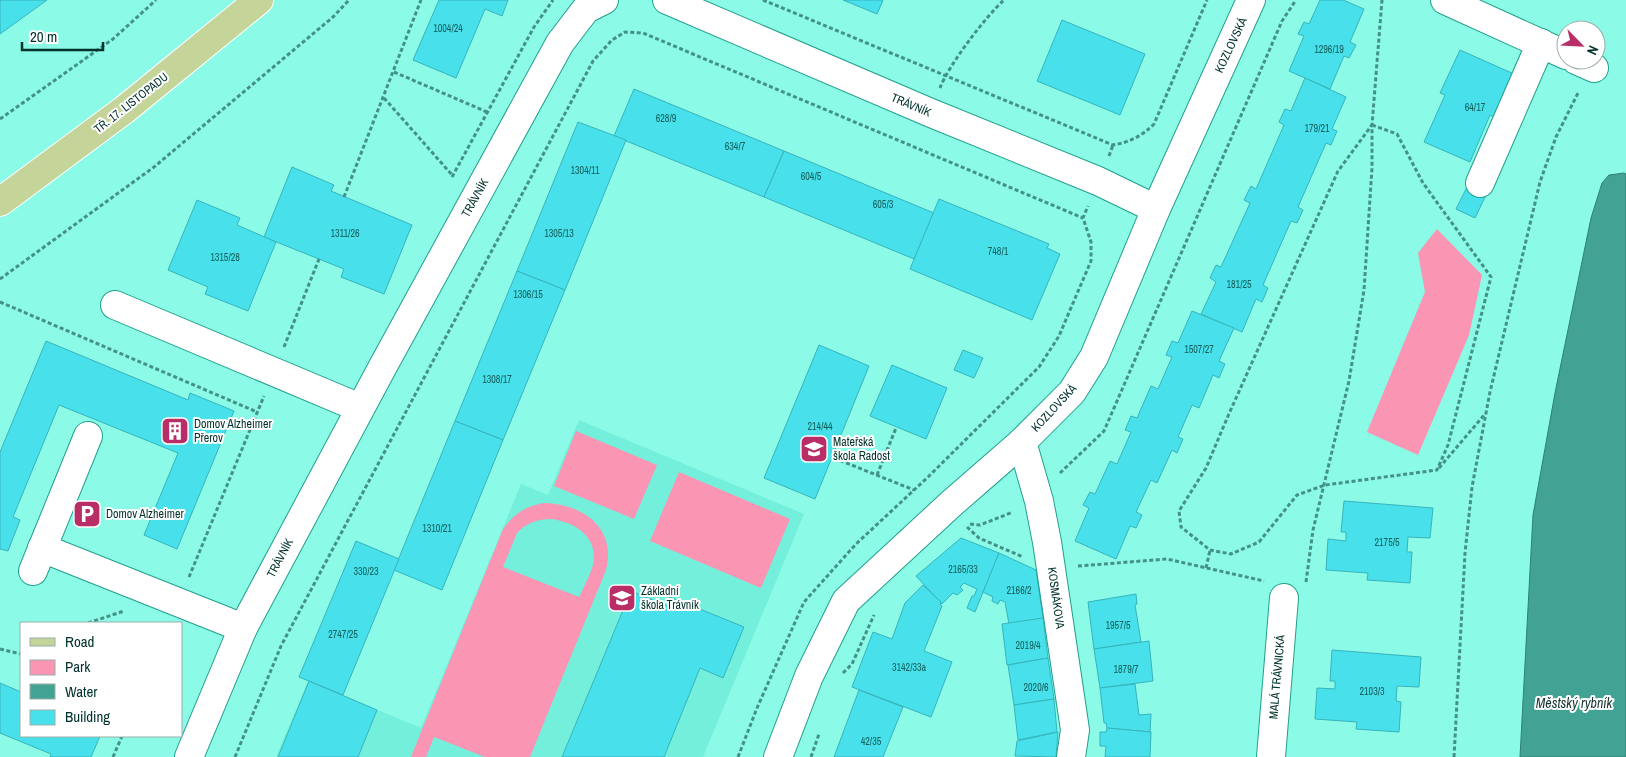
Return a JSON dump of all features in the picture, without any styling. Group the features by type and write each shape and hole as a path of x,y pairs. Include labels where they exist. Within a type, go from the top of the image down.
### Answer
{"main road":[{"name":"TŘ. 17. LISTOPADU","path":"0,202 124,110 259,0"}],"street":[{"name":"TRÁVNÍK","path":"189,757 242,628 560,43 586,9 604,0"},
{"name":"TRÁVNÍK","path":"667,0 931,114 1098,181 1156,210"},
{"name":"KOZLOVSKÁ","path":"778,757 809,676 846,600 1022,442 1072,392 1094,357 1156,210 1251,0"},
{"path":"1445,0 1480,7 1541,44 1556,51"},
{"path":"1480,183 1541,44"},
{"path":"115,305 360,408"},
{"path":"88,436 37,560 178,602 242,628"},
{"name":"KOSMÁKOVA","path":"1022,442 1039,501 1047,542 1074,730 1071,757"},
{"name":"MALÁ TRÁVNICKÁ","path":"1271,757 1276,590"}],"path":[{"path":"0,119 113,39 156,0"},
{"path":"0,279 154,167 333,17 349,0"},
{"path":"344,197 421,0"},
{"path":"449,184 534,27 553,0"},
{"path":"763,0 1113,145 1129,142 1147,131 1154,124 1207,0"},
{"path":"945,75 999,2 1004,0"},
{"path":"966,527 971,523 980,525 1039,501 1052,480 1104,431 1282,21 1296,0"},
{"path":"1313,530 1349,381 1364,290 1372,168 1372,125 1382,0"},
{"path":"235,757 281,646 593,61 612,40 625,32 643,33 1082,218 1091,242 1092,252 1088,272 1059,336 1039,367 914,490 856,544 804,602 756,708 738,757"},
{"path":"1454,757 1465,554 1472,487 1486,413 1527,234 1546,165 1570,106 1588,75 1587,70"},
{"path":"394,72 487,112"},
{"path":"384,98 453,176"},
{"path":"1372,125 1397,134 1423,183 1491,277 1448,446 1436,470"},
{"path":"1372,125 1338,171 1206,468 1179,511 1181,527 1210,550 1231,554 1258,542 1297,496 1325,485 1436,470 1486,413"},
{"path":"918,148 920,142"},
{"path":"178,602 319,259"},
{"path":"0,302 257,412"},
{"path":"877,475 896,428"},
{"path":"834,458 914,490"},
{"path":"1206,568 1210,550"},
{"path":"1074,566 1167,559 1206,568 1276,590"},
{"path":"837,679 852,664 874,613"},
{"path":"0,649 20,654"},
{"path":"811,757 820,731"},
{"path":"113,757 122,737"}],"shaded area":[{"name":"Základní škola Trávník","path":"579,420 804,514 703,757 276,757 308,681 421,728 521,484 548,495"}],"green space":[{"path":"1437,229 1482,275 1469,335 1418,455 1367,432 1425,292 1418,253"},
{"path":"576,431 657,465 634,519 554,486"},
{"path":"679,472 790,519 761,588 650,541"},
{"path":"544,503 572,508 594,521 602,531 608,555 606,570 530,757 485,757 434,737 426,757 411,757 503,529 520,512 531,506","holes":["551,519 576,527 589,539 592,546 594,555 593,565 579,597 503,567 517,533 528,524"]}],"water":[{"name":"Městský rybník","path":"1626,174 1626,757 1520,757 1533,515 1555,393 1591,218 1602,183 1609,175"}],"building":[{"path":"0,0 47,0 0,34"},
{"path":"439,0 508,0 502,16 485,9 456,78 413,60"},
{"path":"843,0 883,0 877,14"},
{"path":"1320,0 1343,0 1364,9 1350,42 1356,45 1349,58 1344,56 1330,89 1289,71 1304,36 1298,34 1304,22 1309,24"},
{"path":"1062,20 1145,54 1120,115 1037,81"},
{"path":"1460,50 1514,74 1495,118 1490,115 1470,162 1424,142 1445,95 1440,93"},
{"path":"1305,78 1346,97 1332,129 1337,131 1331,145 1326,143 1298,207 1303,210 1297,223 1291,221 1263,285 1268,288 1262,302 1256,299 1242,332 1201,314 1216,282 1210,278 1216,265 1221,267 1250,203 1244,200 1251,186 1256,189 1284,125 1279,122 1285,109 1291,111"},
{"path":"634,89 784,151 764,197 614,136"},
{"path":"578,122 626,140 565,290 517,271"},
{"path":"784,151 934,213 914,259 764,197"},
{"path":"292,167 334,185 331,191 412,225 384,294 341,277 344,269 264,237"},
{"path":"1467,187 1486,195 1475,218 1456,209"},
{"path":"939,199 1049,244 1047,248 1060,254 1032,320 910,269"},
{"path":"197,200 240,218 237,225 276,242 248,311 205,294 208,287 168,270"},
{"path":"517,271 565,290 503,440 455,421"},
{"path":"1192,311 1234,328 1219,361 1225,364 1219,378 1213,375 1199,408 1192,405 1178,437 1183,439 1177,453 1172,450 1157,483 1151,480 1136,512 1142,515 1136,528 1130,526 1116,559 1075,541 1089,508 1083,505 1090,492 1095,494 1110,461 1117,464 1131,432 1125,430 1131,416 1137,418 1151,386 1158,389 1172,357 1166,355 1172,341 1178,343"},
{"name":"Domov Alzheimer Přerov","path":"46,341 188,400 190,393 234,411 177,549 144,535 178,453 59,405 13,517 20,520 8,551 0,549 0,452"},
{"path":"819,345 869,366 815,499 764,478"},
{"path":"963,350 983,358 974,378 954,370"},
{"path":"892,365 947,388 926,439 870,416"},
{"path":"455,421 503,440 442,590 394,570"},
{"path":"1344,501 1433,508 1430,538 1408,537 1407,552 1412,552 1410,583 1367,580 1368,573 1326,570 1328,539 1346,541 1346,532 1341,532"},
{"path":"961,538 999,553 975,612 967,608 977,589 964,583 960,587 963,590 957,595 953,593 942,604 916,576"},
{"path":"356,541 399,559 343,695 299,677"},
{"path":"999,553 1036,570 1043,618 1009,624 1005,602 1000,600 998,604 992,601 993,597 983,592"},
{"path":"923,585 941,602 942,606 924,651 952,662 931,717 852,687 873,632 892,639 905,603"},
{"path":"631,591 667,606 670,597 744,627 723,678 700,668 664,757 562,757"},
{"path":"1136,594 1137,604 1135,605 1141,642 1094,649 1088,602"},
{"path":"1043,618 1048,658 1007,665 1002,624"},
{"path":"1149,641 1153,681 1100,688 1094,649"},
{"path":"1332,650 1421,657 1419,687 1397,686 1396,701 1401,702 1399,732 1356,729 1357,722 1315,719 1317,688 1335,689 1335,681 1330,681"},
{"path":"1048,658 1054,699 1014,705 1008,665"},
{"path":"309,681 377,710 358,757 278,757"},
{"path":"0,683 20,692 20,737 100,737 91,757 50,757 51,754 0,733"},
{"path":"1135,684 1139,715 1151,714 1150,732 1107,728 1106,723 1104,723 1100,688"},
{"path":"859,690 903,707 883,757 834,757"},
{"path":"1054,699 1057,732 1018,740 1014,705"},
{"path":"1107,728 1151,732 1150,757 1105,757 1106,746 1100,746 1100,732 1106,732"},
{"path":"1058,732 1056,757 1015,756 1017,741"}],"place":[{"name":"Domov Alzheimer Přerov","path":"175,431"},
{"name":"Mateřská škola Radost","path":"814,449"},
{"name":"Domov Alzheimer","path":"87,514"},
{"name":"Základní škola Trávník","path":"622,598"}]}
